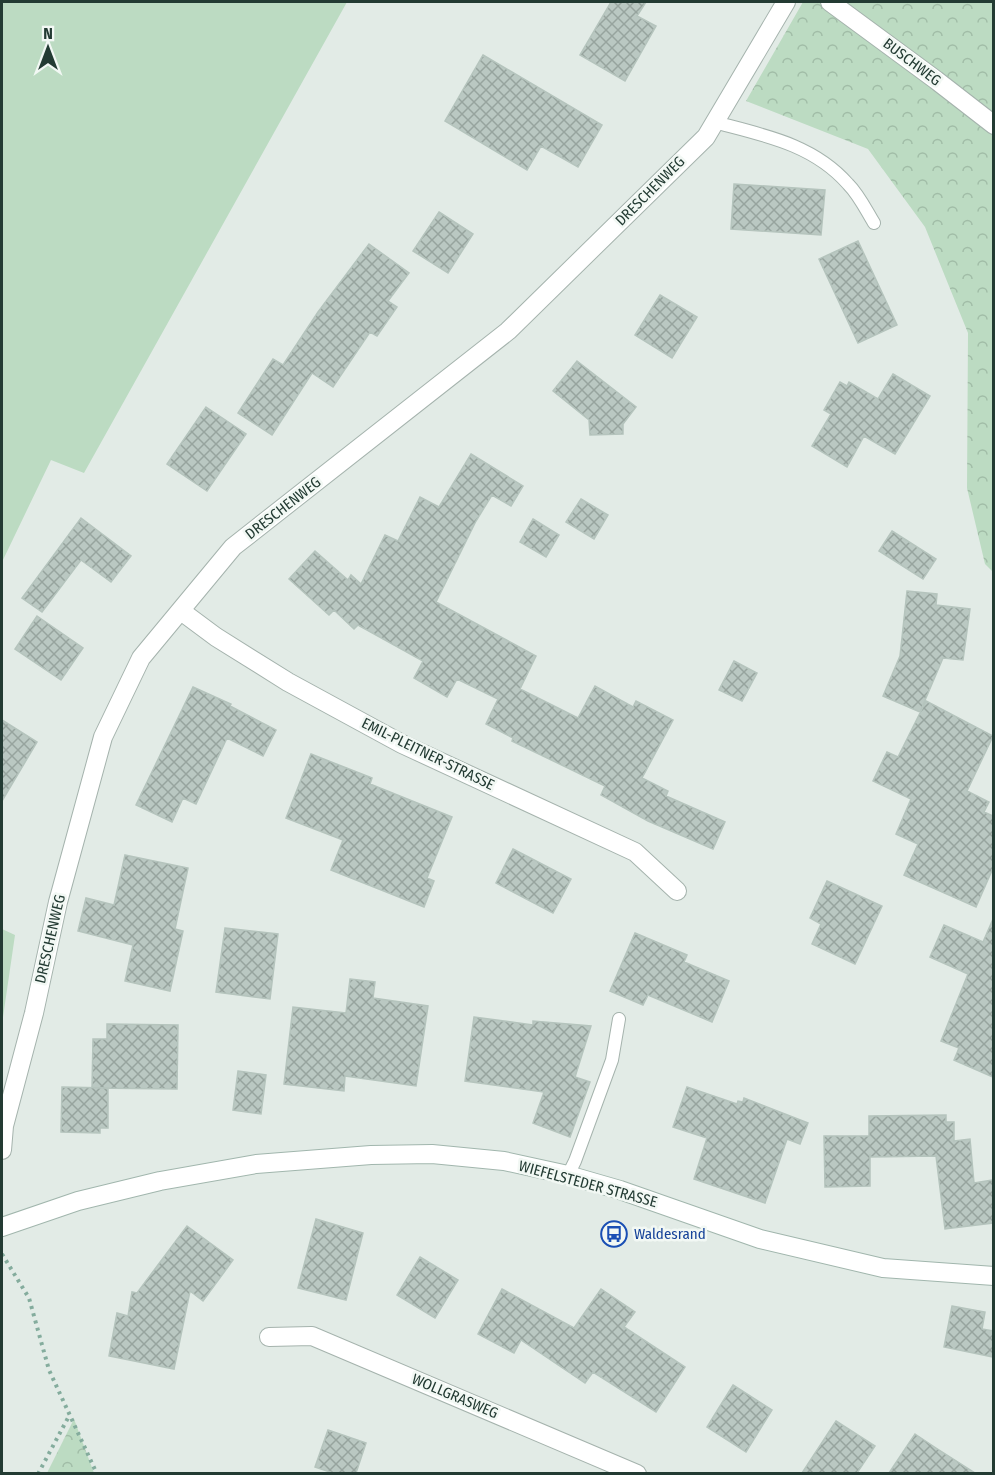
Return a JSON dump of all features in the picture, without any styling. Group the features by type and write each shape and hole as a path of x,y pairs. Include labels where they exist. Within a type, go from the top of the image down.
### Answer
{"street":[{"name":"DRESCHENWEG","path":"2,1150 4,1126 34,1013 58,902 103,737 141,658 233,547 508,331 706,137 786,2"},
{"name":"BUSCHWEG","path":"830,2 993,124"},
{"name":"EMIL-PLEITNER-STRASSE","path":"181,611 216,637 288,682 402,744 635,852 676,891"},
{"name":"WIEFELSTEDER STRASSE","path":"2,1227 78,1201 160,1182 256,1164 371,1155 432,1154 504,1161 568,1175 620,1190 760,1239 883,1268 993,1276"},
{"name":"WOLLGRASWEG","path":"269,1337 312,1336 637,1473"}],"lane":[{"path":"714,122 784,140 816,156 849,184 874,223"},
{"path":"568,1175 612,1059 619,1018"}],"path":[{"path":"2,1254 29,1298 49,1370 97,1473"},
{"path":"38,1473 69,1416"}],"green space":[{"path":"2,2 347,2 84,473 51,460 2,562"},
{"path":"803,2 993,2 993,572 985,564 967,488 968,333 925,227 868,149 746,101"},
{"path":"2,929 15,935 2,1024"},
{"path":"74,1419 94,1473 47,1473"}],"building":[{"path":"611,2 646,2 637,16 656,26 625,81 580,55"},
{"path":"483,55 602,125 578,167 541,146 527,170 445,121"},
{"path":"734,184 825,190 821,235 731,229"},
{"path":"439,212 473,234 448,273 413,251"},
{"path":"858,241 897,325 858,343 819,259"},
{"path":"369,244 409,273 388,301 397,307 377,336 370,332 333,387 312,373 272,435 238,413 273,359 283,365 318,312"},
{"path":"660,295 697,317 672,358 635,335"},
{"path":"577,361 636,407 623,424 623,434 590,435 589,420 553,391"},
{"path":"893,374 930,396 895,454 864,436 847,467 812,446 831,414 824,410 840,382 847,386 849,382 878,399"},
{"path":"206,407 246,434 207,491 167,464"},
{"path":"471,454 523,486 511,506 492,495 476,521 436,602 536,656 520,689 578,718 595,686 633,707 636,701 673,720 642,778 668,791 666,796 725,822 713,849 648,821 601,795 605,786 512,741 513,738 486,724 498,699 457,679 447,697 414,678 423,661 358,625 354,629 334,610 329,615 289,579 315,551 348,580 351,575 361,584 385,535 398,541 420,497 439,507"},
{"path":"581,499 608,515 594,539 566,522"},
{"path":"81,518 131,556 111,582 81,560 42,612 22,598"},
{"path":"533,519 559,535 546,557 520,542"},
{"path":"892,531 936,559 923,579 879,551"},
{"path":"907,591 937,594 936,605 970,609 963,660 943,658 920,712 883,696 900,656"},
{"path":"37,616 83,648 61,680 15,649"},
{"path":"734,661 757,673 742,701 719,690"},
{"path":"193,687 231,704 230,706 276,730 263,756 227,738 196,804 183,798 172,822 136,805"},
{"path":"926,701 993,736 967,791 989,802 984,812 993,816 993,868 976,907 904,875 918,844 896,834 911,799 873,781 887,752 898,757"},
{"path":"2,720 37,742 2,801"},
{"path":"311,754 372,778 370,784 452,817 427,878 434,881 424,907 331,870 343,840 286,818"},
{"path":"513,849 571,879 553,913 496,883"},
{"path":"125,855 188,868 175,929 183,931 170,991 125,981 133,945 78,931 86,898 114,905"},
{"path":"827,881 882,906 855,964 812,944 821,924 810,918"},
{"path":"993,919 993,1077 954,1060 959,1048 941,1041 968,974 930,957 944,925 983,942"},
{"path":"225,928 278,934 270,999 216,992"},
{"path":"635,933 687,955 684,962 729,981 712,1022 648,995 643,1005 610,991"},
{"path":"350,979 375,982 373,998 428,1006 416,1086 345,1076 344,1091 284,1084 293,1007 346,1013"},
{"path":"474,1017 533,1025 533,1021 591,1026 575,1077 590,1082 570,1137 533,1123 544,1092 465,1081"},
{"path":"107,1024 178,1025 177,1089 92,1088 93,1039 107,1039"},
{"path":"238,1071 266,1075 261,1114 233,1110"},
{"path":"62,1087 108,1088 108,1128 100,1128 100,1133 61,1132"},
{"path":"687,1087 737,1104 738,1101 743,1102 744,1098 808,1123 800,1144 787,1139 765,1203 694,1179 707,1138 673,1127"},
{"path":"946,1115 946,1122 954,1122 954,1141 970,1139 974,1183 993,1180 993,1223 945,1229 936,1156 870,1157 870,1186 825,1187 824,1136 869,1136 869,1116"},
{"path":"316,1219 363,1233 346,1300 298,1288"},
{"path":"187,1226 233,1260 203,1301 190,1291 174,1369 109,1356 117,1313 128,1316 132,1292 137,1293"},
{"path":"420,1257 458,1280 435,1318 397,1295"},
{"path":"502,1289 574,1328 601,1289 635,1312 624,1327 685,1367 656,1412 593,1372 585,1383 521,1340 514,1353 478,1334"},
{"path":"952,1306 985,1312 982,1329 993,1331 993,1357 944,1347"},
{"path":"733,1385 772,1410 746,1452 707,1427"},
{"path":"836,1421 875,1446 857,1473 802,1473"},
{"path":"328,1430 366,1443 356,1473 333,1473 315,1467"},
{"path":"915,1434 936,1448 975,1473 889,1473"}],"place":[{"name":"Waldesrand","path":"614,1234"}]}
